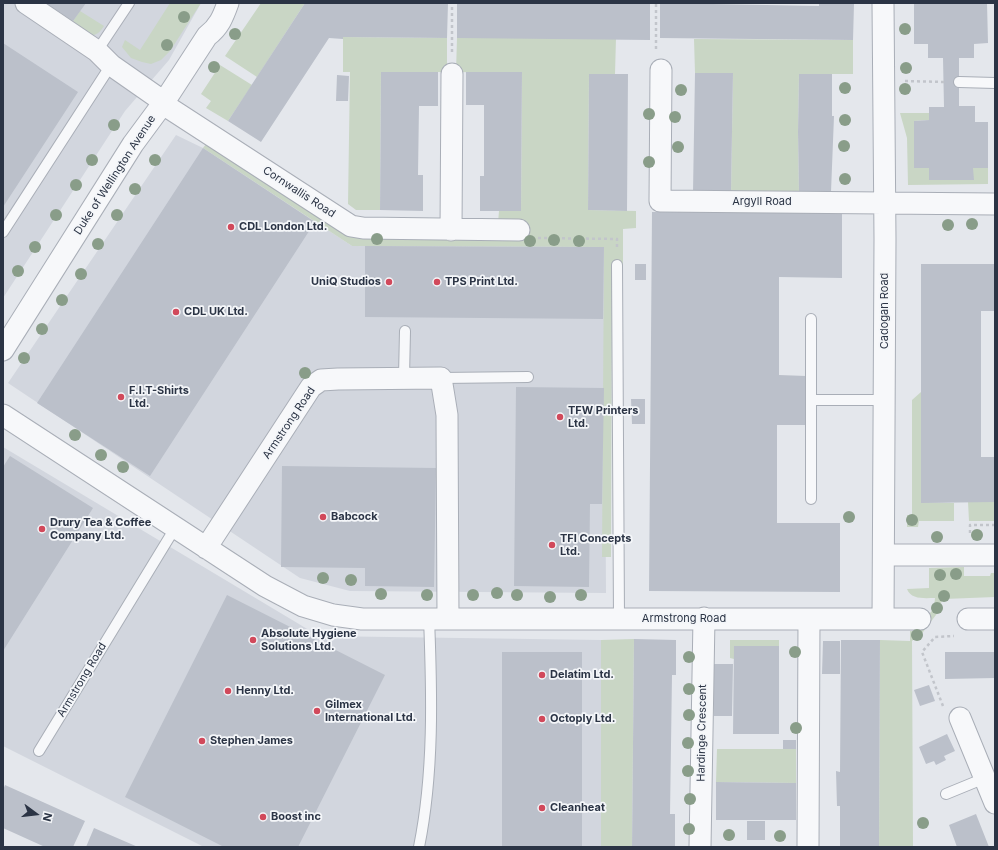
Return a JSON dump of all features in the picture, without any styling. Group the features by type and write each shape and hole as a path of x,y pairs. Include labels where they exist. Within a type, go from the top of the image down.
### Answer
{"street":[{"name":"Cornwallis Road","path":"26,3 104,58 164,103 351,226 451,230 519,230"},
{"name":"Duke of Wellington Avenue","path":"3,350 133,144 164,103 207,36 216,29 223,19 228,3"},
{"name":"Cadogan Road","path":"883,3 885,203 883,619"},
{"name":"Argyll Road","path":"658,63 660,201 995,204"},
{"path":"451,230 452,74"},
{"name":"Armstrong Road","path":"206,548 311,387 321,380 404,377 441,378"},
{"path":"438,619 447,415 441,378"},
{"name":"Armstrong Road","path":"3,415 265,586 303,606 333,615 362,620 704,618 920,619"},
{"path":"884,555 995,555"},
{"name":"Hardinge Crescent","path":"700,847 704,618"},
{"path":"808,847 809,619"},
{"path":"964,628 995,619"},
{"path":"960,718 995,803"}],"lane":[{"path":"3,232 104,58 129,3"},
{"path":"959,82 995,83"},
{"path":"618,266 619,619"},
{"path":"811,319 811,499"},
{"path":"404,377 405,331"},
{"name":"Armstrong Road","path":"441,378 528,377"},
{"path":"812,400 884,400"},
{"name":"Armstrong Road","path":"39,751 175,528"},
{"path":"419,847 425,817 430,689 438,619"},
{"path":"946,794 985,778"}],"path":[{"path":"452,3 452,74"},
{"path":"656,3 658,63"},
{"path":"900,81 944,82"},
{"path":"519,230 523,237 617,239 618,266"},
{"path":"960,718 958,714 948,719 922,652 935,637 964,628"}],"shaded area":[{"path":"3,3 201,3 169,60 125,111 3,298"},
{"path":"176,135 203,148 352,246 604,247 606,593 350,591 300,578 8,383"},
{"path":"3,447 319,636 601,640 601,847 204,847 3,746"}],"green space":[{"path":"170,3 201,3 170,51 161,60 151,64 131,58 122,47 125,40 140,50"},
{"path":"261,3 305,3 257,77 225,56"},
{"path":"80,11 104,26 97,34 85,34 73,26 73,21"},
{"path":"343,37 447,38 447,72 381,72 380,210 356,210 348,204 350,72 343,72"},
{"path":"457,38 616,38 615,74 589,74 588,210 636,211 636,228 623,229 623,265 612,266 611,557 602,557 604,247 352,246 203,148 206,144 351,237 498,223 499,211 521,211 522,73 456,72"},
{"path":"694,39 853,40 853,74 799,74 799,192 731,192 733,73 695,73"},
{"path":"220,65 252,85 228,121 206,108 211,101 201,94"},
{"path":"900,113 929,113 929,120 914,121 914,167 929,168 929,180 973,180 973,168 988,168 988,184 908,185 907,138"},
{"path":"921,392 921,502 954,503 954,521 919,521 918,527 907,527 907,515 912,515 912,400"},
{"path":"968,502 995,502 995,521 969,521"},
{"path":"964,567 964,576 990,576 991,573 995,573 995,597 944,599 939,605 942,607 917,640 915,638 912,641 913,847 879,847 880,640 910,641 910,631 916,631 934,608 935,598 915,597 909,593 907,589 929,588 929,568"},
{"path":"634,639 632,847 601,847 601,640"},
{"path":"730,640 779,640 779,646 734,646 734,659 730,658"},
{"path":"717,749 796,749 796,783 716,782"}],"building":[{"path":"46,3 86,3 73,21"},
{"path":"305,3 448,3 447,38 329,38 261,142 228,121"},
{"path":"457,3 650,3 650,40 457,38"},
{"path":"660,3 819,6 819,3 854,4 853,40 660,38"},
{"path":"914,3 987,3 988,43 974,44 974,58 959,58 959,106 975,106 975,122 988,122 988,168 973,168 974,180 929,180 929,168 914,168 914,121 929,120 929,107 944,107 943,58 928,58 928,44 914,44"},
{"path":"3,43 78,92 3,207"},
{"path":"381,72 438,72 438,106 419,106 418,175 423,175 423,211 380,210"},
{"path":"466,72 522,72 521,211 480,211 480,176 484,176 484,105 466,105"},
{"path":"695,73 733,73 731,192 693,192"},
{"path":"589,74 628,74 627,211 588,210"},
{"path":"799,74 832,74 832,116 834,116 831,192 799,192"},
{"path":"337,75 349,76 348,101 336,101"},
{"path":"203,148 315,222 150,476 37,403"},
{"path":"652,212 842,213 842,278 779,277 779,375 806,376 805,425 777,425 777,523 840,523 840,592 649,591"},
{"path":"365,246 604,247 603,319 365,317"},
{"path":"635,264 646,264 646,280 635,280"},
{"path":"921,264 995,264 995,311 981,311 981,457 995,457 995,502 921,503"},
{"path":"516,387 604,388 602,504 590,504 589,587 514,586"},
{"path":"631,399 645,399 645,424 632,424"},
{"name":"Drury Tea & Coffee Company Ltd.","path":"10,456 93,508 3,651 3,467"},
{"path":"282,466 436,468 434,587 365,586 365,568 281,567"},
{"path":"227,595 385,675 298,847 224,847 125,797"},
{"path":"634,639 676,640 676,675 672,675 670,814 675,814 675,847 632,847"},
{"path":"841,640 880,640 879,847 840,847 840,806 837,806 836,771 840,772"},
{"path":"823,641 840,641 840,674 822,674"},
{"path":"734,646 779,646 779,734 733,734"},
{"path":"502,652 582,652 582,847 502,847"},
{"path":"945,652 995,652 995,678 945,679"},
{"path":"714,664 733,664 732,716 714,716"},
{"path":"929,685 935,701 920,706 914,690"},
{"path":"947,734 955,751 944,756 946,760 936,765 934,761 926,764 919,747"},
{"path":"783,740 796,740 796,749 783,749"},
{"path":"716,782 796,783 796,820 716,820"},
{"path":"5,785 85,821 73,847 45,847 3,828 3,790"},
{"path":"976,814 989,847 957,847 949,825"},
{"path":"747,821 765,821 765,840 747,840"},
{"path":"94,828 138,847 86,847"}],"place":[{"name":"CDL London Ltd.","path":"231,227"},
{"name":"UniQ Studios","path":"389,282"},
{"name":"TPS Print Ltd.","path":"437,282"},
{"name":"CDL UK Ltd.","path":"176,312"},
{"name":"F.I.T-Shirts Ltd.","path":"121,397"},
{"name":"TFW Printers Ltd.","path":"560,417"},
{"name":"Babcock","path":"323,517"},
{"name":"Drury Tea & Coffee Company Ltd.","path":"42,529"},
{"name":"TFI Concepts Ltd.","path":"552,545"},
{"name":"Absolute Hygiene Solutions Ltd.","path":"253,640"},
{"name":"Delatim Ltd.","path":"542,675"},
{"name":"Henny Ltd.","path":"228,691"},
{"name":"Gilmex International Ltd.","path":"317,711"},
{"name":"Octoply Ltd.","path":"542,719"},
{"name":"Stephen James","path":"202,741"},
{"name":"Cleanheat","path":"542,808"},
{"name":"Boost inc","path":"263,817"}]}
